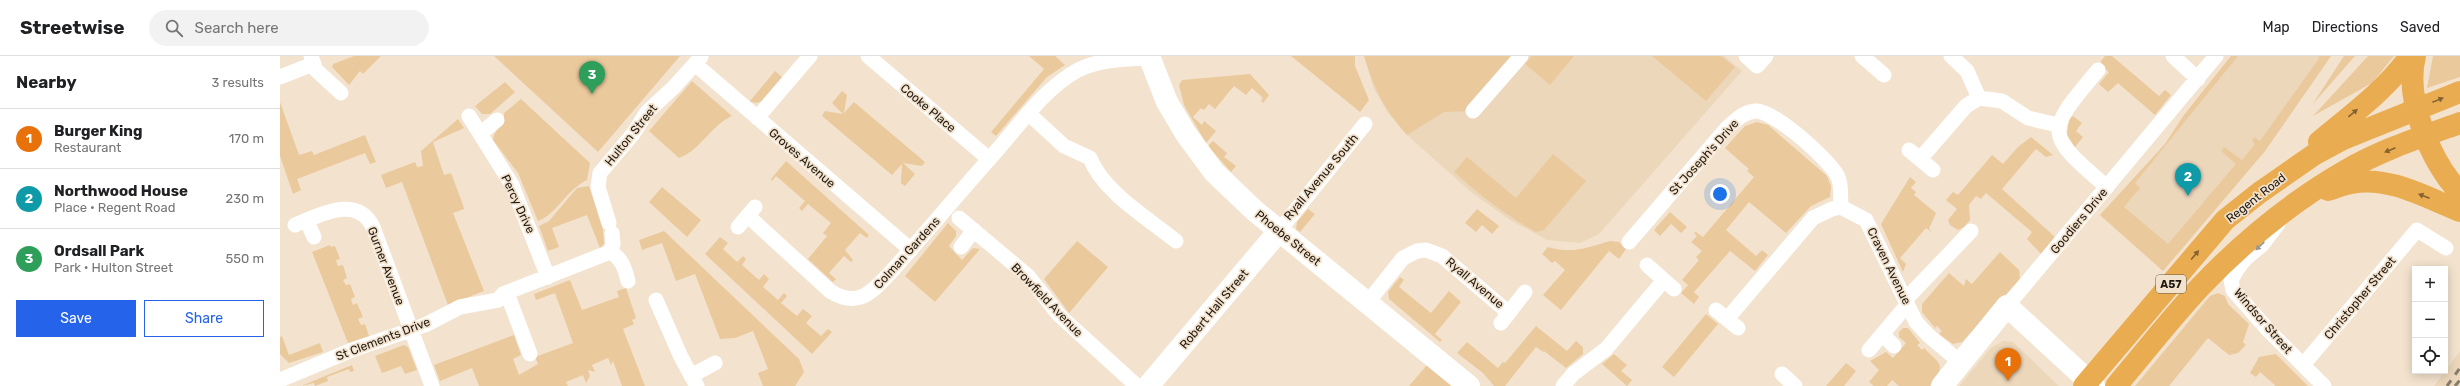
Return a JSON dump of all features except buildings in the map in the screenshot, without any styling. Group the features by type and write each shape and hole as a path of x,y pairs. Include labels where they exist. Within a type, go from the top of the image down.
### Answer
{"highway":[{"name":"A57","path":"2259,193 2373,97 2400,70 2410,56"},
{"path":"2415,56 2411,79 2417,109 2426,135 2446,177 2460,193"},
{"name":"Regent Road","path":"2089,384 2225,220 2259,193 2315,154 2343,139 2460,92"},
{"name":"A57","path":"2116,386 2200,287 2235,252 2302,199 2346,170 2426,135 2460,123"},
{"name":"A57","path":"2302,199 2352,182 2380,182 2401,187 2460,211"},
{"name":"A57","path":"2089,384 2103,380 2119,366 2177,297 2200,287"}],"street":[{"path":"757,118 810,56"},
{"name":"Cooke Place","path":"868,56 989,159"},
{"path":"1473,111 1521,56"},
{"path":"1746,56 1757,66 1766,56"},
{"path":"1862,56 1881,66"},
{"path":"1951,56 1967,71 1979,98"},
{"path":"2174,56 2198,79"},
{"name":"Goodiers Drive","path":"1942,386 1960,362 2216,56"},
{"name":"Colman Gardens","path":"747,217 830,292 842,298 856,299 872,292 911,250 1028,113 1054,86 1079,70 1115,60 1149,57"},
{"name":"Phoebe Street","path":"1149,57 1167,102 1202,157 1227,185 1279,231 1368,302 1469,386"},
{"path":"280,77 312,60 316,70 342,93"},
{"name":"Groves Avenue","path":"698,60 757,118 911,250"},
{"name":"Hulton Street","path":"610,252 613,244 610,228 610,203 598,187 597,180 600,173 633,134 647,112 674,87 698,60"},
{"path":"2098,70 2065,110 2058,125 2060,141 2069,155 2107,187"},
{"path":"1933,170 1915,155 1966,106 1979,98 2002,101 2028,118 2058,125"},
{"name":"St Joseph's Drive","path":"1629,242 1727,128 1737,118 1755,111 1762,112 1777,119 1830,165 1839,178 1841,207"},
{"path":"1028,113 1064,146 1090,158 1096,170 1111,189 1164,222 1176,241"},
{"name":"Percy Drive","path":"469,116 512,185 548,277"},
{"path":"480,134 497,120"},
{"name":"Ryall Avenue South","path":"1279,231 1365,124"},
{"path":"1727,319 1813,218 1827,210 1841,207"},
{"name":"Craven Avenue","path":"1841,207 1861,217 1870,226 1916,322 1928,335 1960,362"},
{"name":"Gurner Avenue","path":"314,237 301,223 344,208 358,211 367,218 373,227 432,386"},
{"name":"Windsor Street","path":"2283,215 2274,231 2262,245 2245,259 2231,280 2233,290 2268,330 2324,386"},
{"name":"Browfield Avenue","path":"959,218 1028,276 1059,314 1137,386"},
{"path":"960,247 974,230"},
{"name":"Christopher Street","path":"2303,365 2417,230 2446,248"},
{"name":"Robert Hall Street","path":"1148,386 1279,231"},
{"path":"1869,350 1883,335 1906,303 1971,231"},
{"name":"Ryall Avenue","path":"1368,302 1403,258 1417,251 1426,250 1442,256 1452,263 1505,318 1525,292"},
{"path":"610,252 616,255 622,264 628,281"},
{"name":"St Clements Drive","path":"280,380 352,350 411,330 460,307 498,300 507,293 610,252"},
{"path":"1563,386 1573,374 1606,349 1669,285 1647,266"},
{"path":"507,293 530,354"},
{"path":"656,300 694,381 715,363"},
{"path":"2007,306 2089,384"},
{"path":"1883,335 1894,346"},
{"path":"1782,374 1796,386"}],"shaded area":[{"path":"354,56 381,56 363,74 360,71 349,85 332,67 333,64"},
{"path":"494,56 680,56 598,152"},
{"path":"1029,56 1055,56 1065,65 1047,77 996,136 991,132 1044,69"},
{"path":"1291,56 1355,56 1355,66 1369,100 1360,112"},
{"path":"1364,56 1724,56 1742,71 1599,234 1580,243 1547,240 1510,220 1471,192 1407,135 1388,113 1374,89"},
{"path":"1364,56 1517,56 1471,111 1444,112 1407,135 1392,116 1376,89"},
{"path":"1532,56 1574,56 1550,85 1525,64"},
{"path":"1652,56 1721,56 1735,67 1706,101"},
{"path":"2105,56 2112,56 2159,96 2165,90 2171,95 2155,115 2118,83 2108,92 2099,84 2109,72 2102,67 2101,61"},
{"path":"2231,56 2331,56 2265,151 2163,271 2100,215 2165,144 2184,115"},
{"path":"2231,56 2238,56 2135,183 2140,188 2124,207 2168,244 2236,164 2221,151 2224,147 2242,160 2255,144 2252,141 2254,137 2260,141 2320,57 2318,56 2331,56 2265,151 2163,271 2100,215 2165,144 2184,115"},
{"path":"2344,56 2355,56 2312,105"},
{"path":"2368,56 2394,56 2372,83 2313,116"},
{"path":"2433,56 2460,56 2460,77 2427,88"},
{"path":"775,71 783,78 768,96 760,102 755,103 750,101"},
{"path":"1250,74 1269,95 1263,103 1261,101 1263,98 1252,88 1246,95 1234,86 1215,109 1209,104 1204,110 1201,108 1193,117 1202,125 1204,121 1216,131 1206,143 1184,105 1179,85 1182,80"},
{"path":"692,81 732,116 724,120 700,144 679,158 649,131"},
{"path":"505,82 515,92 490,114 482,114 475,106"},
{"path":"842,91 847,95 844,113 854,102 925,162 922,166 903,163 915,174 905,186 901,183 902,164 892,175 822,116 825,111 843,114 832,103"},
{"path":"521,99 590,163 587,180 573,190 551,213 538,221 518,173 493,140 495,133 503,121 504,113"},
{"path":"280,102 299,155 312,151 314,155 365,135 376,162 370,164 365,153 297,179 301,190 293,194 280,156"},
{"path":"2073,116 2082,123 2076,131 2083,137 2075,147 2067,135 2069,119"},
{"path":"458,119 464,128 433,142 444,175 451,173 463,205 464,209 453,213 484,291 448,305 402,182 386,188 381,175 415,162 417,167 423,166 421,151"},
{"path":"1757,122 1768,125 1827,176 1831,186 1830,197 1811,206 1786,233 1749,202 1726,230 1756,256 1762,250 1768,255 1755,271 1730,251 1694,292 1699,297 1694,304 1681,293 1688,285 1682,280 1699,260 1696,257 1702,251 1691,242 1697,236 1694,233 1696,232 1703,237 1754,177 1747,171 1749,169 1725,148 1745,126"},
{"path":"2031,137 2053,155 2046,157 2036,149 2002,189 2055,237 2041,254 2027,239 2032,232 1986,193 1981,199 1976,196 1969,205 1970,220 1964,227 1958,230 1950,225 1948,220 1957,209 1946,200 1953,192 1958,195 1992,155 2003,164 2018,147"},
{"path":"1213,141 1227,153 1224,157 1236,166 1231,172 1208,146"},
{"path":"1553,154 1586,181 1544,230 1536,232 1493,204 1454,172 1467,157 1516,198"},
{"path":"786,161 869,235 867,238 860,233 845,250 853,260 851,262 844,256 829,273 836,279 833,282 808,259 827,236 823,233 831,223 808,204 802,211 799,208 805,201 776,176 772,181 771,179"},
{"path":"1910,177 1916,182 1911,188 1916,192 1914,195 1936,213 1929,229 1933,233 1926,228 1900,258 1906,264 1903,272 1881,224"},
{"path":"589,186 603,230 604,244 600,248 587,215 552,228 559,247 548,251 539,226 549,221 577,188"},
{"path":"662,187 701,220 687,237 649,202"},
{"path":"1308,209 1315,214 1300,232 1296,229 1297,222"},
{"path":"1477,209 1499,226 1492,234 1482,225 1476,232 1465,223"},
{"path":"1670,212 1687,227 1681,233 1671,224 1660,236 1654,230"},
{"path":"948,223 956,231 956,236 949,246 962,260 973,248 980,249 935,302 905,276"},
{"path":"664,231 799,359 804,372 795,386 763,386 758,373 768,369 753,331 735,338 720,339 695,274 676,281 662,243 642,250 639,240"},
{"path":"720,237 728,243 723,249 737,262 743,256 746,259 742,265 759,280 764,274 769,279 763,287 778,300 784,293 787,296 781,303 797,316 803,309 812,316 806,323 821,336 828,329 832,332 812,354 705,254"},
{"path":"1077,241 1108,267 1069,313 1044,279"},
{"path":"1610,241 1619,242 1626,249 1619,259 1609,251 1561,310 1543,295 1565,270 1555,261 1552,263 1542,254 1548,247 1572,250 1586,248"},
{"path":"330,245 331,247 335,246 340,259 336,260 338,266 343,265 347,278 343,280 346,285 350,284 355,297 351,299 353,305 357,303 363,317 358,319 361,325 365,324 369,336 348,343 312,252"},
{"path":"2000,252 2019,270 2020,279 1962,342 1953,344 1939,334 1942,331 1937,326 1935,328 1922,312 1922,304 1949,273 1964,286 1966,279 1972,284"},
{"path":"1400,277 1404,280 1399,287 1431,313 1449,291 1461,302 1435,334 1442,340 1440,342 1389,299 1388,292"},
{"path":"570,280 582,310 619,297 617,291 626,288 636,318 632,320 634,324 623,329 645,386 622,386 613,361 611,365 608,358 592,365 595,372 588,370 590,376 586,383 583,375 566,382 568,386 479,386 472,368 440,381 434,365 514,335 521,355 513,359 519,375 538,364 535,357 573,343 555,293 536,300 534,294"},
{"path":"2218,293 2225,296 2228,304 2249,324 2243,342 2246,345 2238,353 2229,355 2208,338 2169,386 2135,386 2210,296"},
{"path":"1706,314 1718,324 1674,377 1662,367"},
{"path":"1536,326 1567,351 1576,341 1583,347 1583,354 1566,368 1544,351 1543,352 1536,347 1505,386 1494,386 1483,373 1457,353 1467,342 1498,368 1503,362 1505,363"},
{"path":"1903,328 1908,328 1920,343 1917,345 1922,350 1924,348 1935,359 1940,366 1938,373 1930,386 1899,386 1892,380 1887,386 1874,386 1869,382 1879,370 1870,361 1886,352 1893,358 1906,343 1899,337 1899,332"},
{"path":"282,336 289,355 320,343 323,352 289,363 280,354 280,337"},
{"path":"2003,341 2013,342 2059,386 1959,386 1991,348"},
{"path":"404,345 408,347 417,370 405,374 401,366 382,373 375,356"},
{"path":"2460,351 2460,386 2434,386 2443,374 2448,374 2448,367"},
{"path":"1614,354 1627,365 1621,371 1632,380 1627,386 1602,364"},
{"path":"2276,354 2308,386 2276,386 2260,372 2256,377 2250,373 2259,357"},
{"path":"1846,363 1856,371 1844,386 1826,386"},
{"path":"352,365 354,371 350,372 349,369 327,377 328,381 315,386 314,383 301,386"},
{"path":"1427,365 1452,386 1409,386"}],"railway":[{"path":"2447,386 2460,368"},
{"path":"2455,386 2460,380"}],"place":[{"name":"Ordsall Park","path":"592,94"},
{"name":"Northwood House","path":"2188,196"},
{"name":"Burger King","path":"2008,381"}]}
